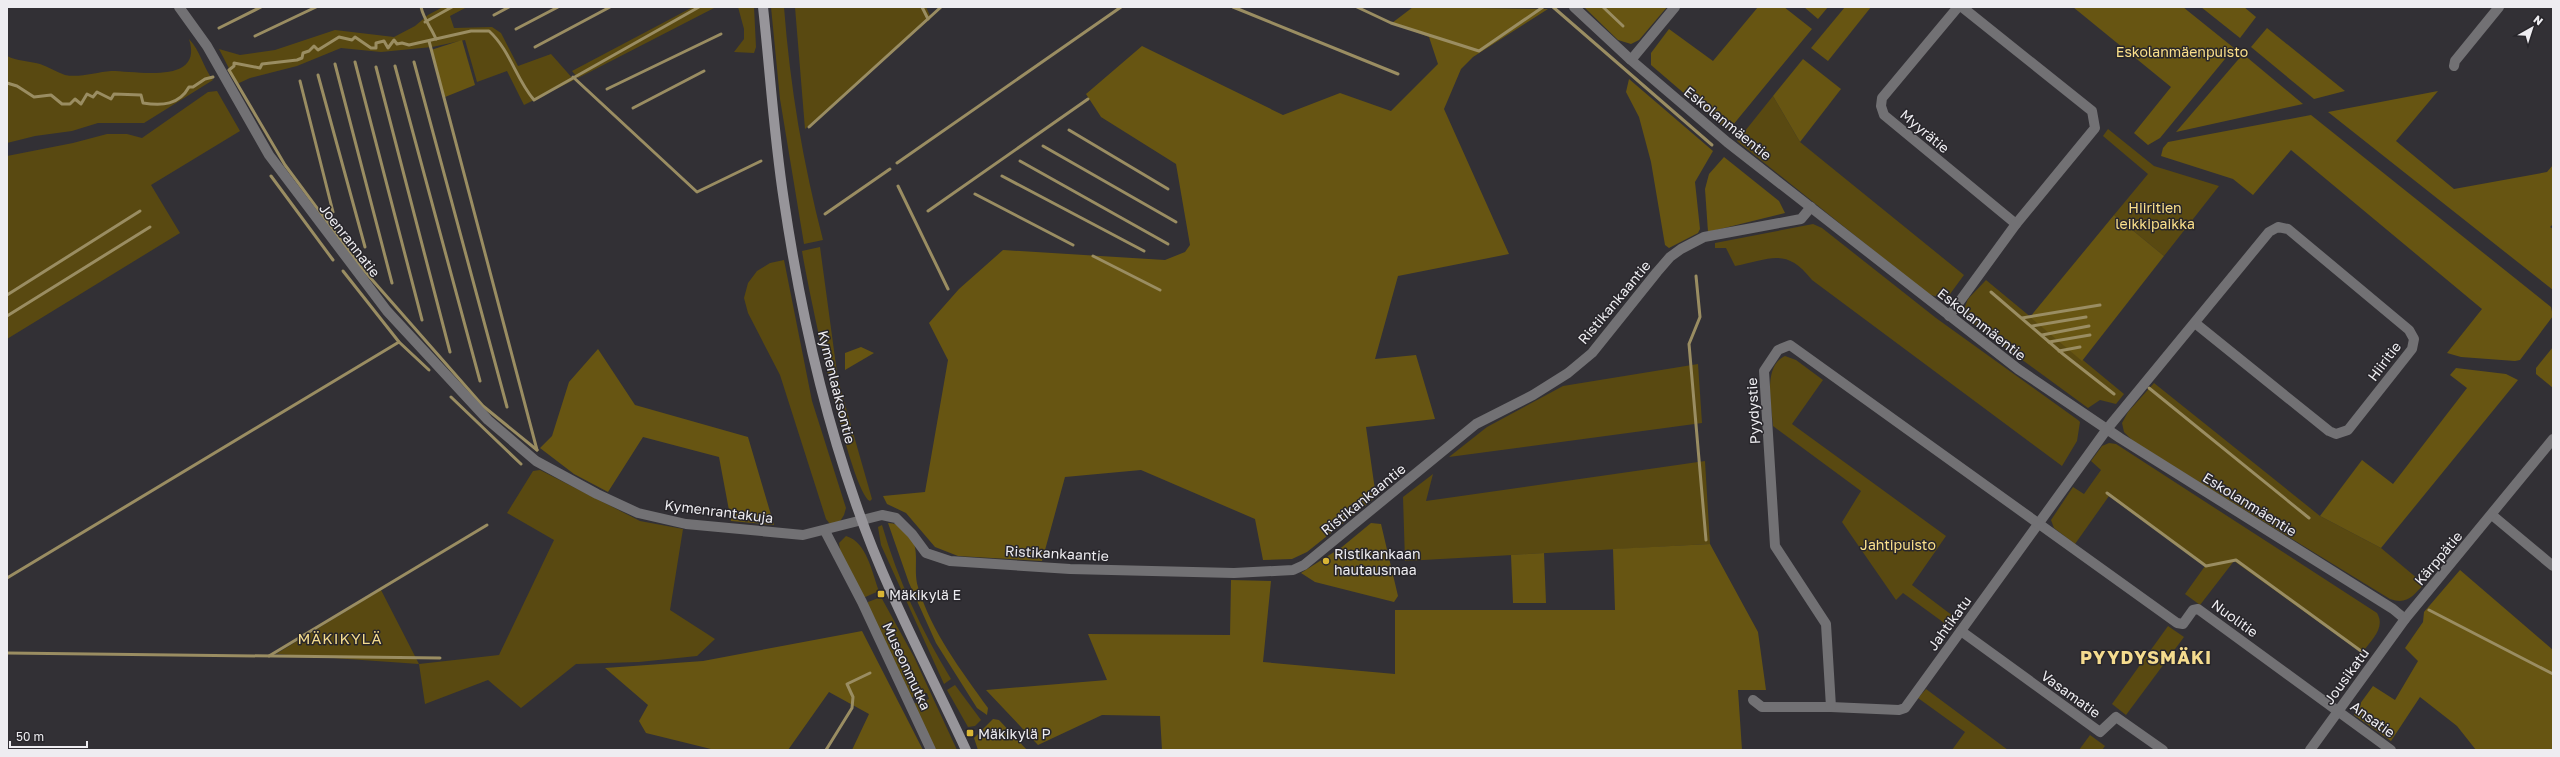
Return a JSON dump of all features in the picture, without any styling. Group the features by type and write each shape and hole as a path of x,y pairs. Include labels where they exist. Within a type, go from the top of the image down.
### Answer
{"main road":[{"name":"Kymenlaaksontie","path":"763,7 784,200 799,286 836,440 862,522 894,597 966,750"}],"street":[{"name":"Joenrannatie","path":"179,7 207,46 269,155 378,299 478,409 536,461"},
{"name":"Eskolanmäentie","path":"1574,7 1631,60 1727,142 1811,206 2018,369 2107,429 2336,576 2393,609 2405,619"},
{"path":"1631,60 1674,7"},
{"name":"Myyrätie","path":"1958,7 1882,98 1881,106 1884,115 2016,224"},
{"path":"1950,316 2016,224 2095,128 2095,120 2092,111 1962,7"},
{"path":"2454,66 2455,61 2499,7"},
{"name":"Ristikankaantie","path":"862,522 882,516 896,518 912,534 926,553 950,561 1070,569 1234,573 1293,570 1304,565 1476,424 1533,394 1568,372 1602,342 1657,272 1670,257 1681,249 1704,237 1801,219 1811,206"},
{"name":"Hiiritie","path":"2107,429 2269,232 2278,227 2288,229 2409,330 2414,339 2412,349 2348,430 2336,434 2329,432 2195,323"},
{"name":"Pyydystie","path":"1832,707 1826,624 1776,546 1764,371 1778,350 1790,345 2038,524"},
{"name":"Jahtikatu","path":"1753,700 1762,707 1832,707 1899,710 1905,708 2107,429"},
{"name":"Kärppätie","path":"2405,619 2492,516 2553,439"},
{"name":"Kymenrantakuja","path":"536,461 597,494 638,513 686,524 803,535 862,522"},
{"path":"2492,516 2553,566"},
{"name":"Nuolitie","path":"2038,524 2176,623 2182,624 2193,610 2198,609 2338,712"},
{"name":"Museonmutka","path":"825,531 862,602 930,750"},
{"name":"Jousikatu","path":"2310,750 2405,619"},
{"name":"Vasamatie","path":"1961,631 2100,732 2116,717 2162,750"},
{"name":"Ansatie","path":"2338,712 2391,750"}],"green space":[{"path":"443,7 467,7 450,16 454,28 492,27 501,33 518,66 551,54 574,80 524,105 507,71 477,82 465,40 432,47 381,52 341,48 297,66 250,78 237,84 219,49 240,55 275,50 335,30 394,37 415,26 428,15"},
{"path":"693,7 716,7 578,78 572,71"},
{"path":"738,7 754,7 756,47 754,53 734,52 744,39 744,29"},
{"path":"771,7 784,7 798,125 809,182 823,240 804,244 780,99"},
{"path":"795,7 926,7 931,18 805,129"},
{"path":"1413,7 1548,9 1473,57 1461,69 1444,109 1509,254 1398,276 1375,359 1416,355 1435,419 1366,427 1376,497 1307,552 1292,559 1263,560 1255,519 1141,470 1065,477 1042,561 958,556 935,547 906,513 887,504 883,496 925,492 948,360 929,323 959,289 1003,250 1165,260 1185,252 1190,245 1176,164 1101,117 1086,94 1142,46 1283,115 1340,93 1391,111 1438,64 1429,37 1392,23"},
{"path":"1584,7 1667,7 1639,40 1631,44 1618,40"},
{"path":"1758,7 1784,7 1812,29 1728,131 1651,65 1651,53 1669,29 1713,61"},
{"path":"1804,7 1828,7 1818,19"},
{"path":"1845,7 1871,7 1828,61 1811,48"},
{"name":"Eskolanmäenpuisto","path":"2073,7 2183,7 2234,48 2160,138 2148,145 2134,133 2171,87"},
{"path":"2201,7 2244,7 2256,17 2240,38"},
{"path":"2267,28 2345,91 2314,99 2251,47"},
{"path":"189,39 196,48 213,80 144,123 98,123 72,131 35,136 7,143 7,56 40,64 70,76 111,71 151,73 165,72 178,69 187,63 191,54"},
{"path":"462,40 475,85 445,97 431,50"},
{"path":"2243,54 2303,104 2176,132"},
{"path":"1803,59 1841,89 1800,142 1773,96"},
{"path":"1629,79 1713,151 1695,182 1700,229 1698,233 1669,248 1665,245 1651,162 1639,117 1626,92"},
{"path":"217,91 240,131 151,185 180,233 7,339 7,156 73,143 107,134 127,134 142,138 208,92"},
{"path":"2438,91 2396,141 2454,189 2547,172 2553,165 2553,224 2550,227 2553,229 2553,290 2328,112"},
{"path":"1773,96 1800,142 1964,275 1950,294 1941,298 1928,294 1737,141"},
{"path":"2311,115 2551,307 2553,316 2520,360 2515,361 2461,357 2447,353 2482,309 2291,150 2253,195 2233,179 2161,156 2163,148 2168,142"},
{"name":"Hiiritien leikkipaikka","path":"2108,129 2154,166 2219,186 2164,256 2114,215 2148,174 2103,136"},
{"path":"1724,157 1779,201 1785,213 1708,232 1705,189 1709,174"},
{"path":"2114,215 2164,256 2082,361 2030,317"},
{"path":"1813,224 1822,228 1936,318 2078,420 2080,422 2077,441 2062,466 1812,280 1794,263 1786,259 1777,258 1735,266 1726,248 1715,248 1715,243"},
{"path":"820,247 838,380 872,499 870,501 862,489 852,463 841,426 820,342 802,251"},
{"path":"784,260 812,401 846,508 839,523 830,524 826,519 780,375 748,313 744,298 748,283 757,271 770,263"},
{"path":"1986,280 2124,394 2116,404 2100,400 2088,408 1969,321 1964,309 1968,299"},
{"path":"861,347 874,353 845,370 845,353"},
{"path":"2553,347 2553,388 2536,374 2536,368"},
{"path":"598,349 635,405 748,437 774,525 731,521 719,457 643,437 608,492 574,474 540,448 552,436 569,382"},
{"name":"Jahtipuisto","path":"1785,356 1796,360 1823,380 1792,424 1946,536 1912,585 1953,616 1947,625 1903,593 1896,600 1842,522 1861,491 1773,426 1770,398 1771,378 1773,368 1778,361"},
{"path":"1698,364 1702,423 1449,457 1487,427 1563,386"},
{"path":"2456,368 2506,374 2518,380 2381,548 2320,516 2362,460 2393,484 2467,388 2450,375"},
{"path":"2154,383 2320,516 2381,548 2424,584 2413,596 2405,600 2396,601 2390,599 2134,442 2124,432 2122,423 2128,412"},
{"path":"2109,443 2116,444 2377,613 2380,624 2379,629 2373,639 2362,653 2234,561 2200,605 2185,594 2205,566 2109,496 2075,544 2054,528 2051,520 2073,487 2084,494 2101,470 2091,461 2102,446"},
{"path":"1705,461 1710,544 1405,561 1403,497 1433,474 1426,501"},
{"path":"540,470 640,521 683,529 670,610 715,639 697,656 639,662 576,664 521,708 488,680 425,704 419,664 499,655 554,540 507,513 533,471"},
{"path":"888,523 899,526 905,530 914,543 916,557 916,579 924,604 948,650 988,708 987,715 977,708 936,643 909,583"},
{"path":"1371,523 1381,524 1398,596 1394,602 1315,582 1301,573 1342,547"},
{"path":"882,525 895,565 911,604 940,661 951,679 944,684 881,545 878,527"},
{"path":"846,536 853,539 864,551 879,591 863,598 840,550 839,543"},
{"path":"1710,544 1758,632 1766,690 1738,690 1742,750 1162,750 1160,716 1102,715 1038,745 986,690 1107,680 1088,634 1230,635 1231,580 1271,581 1263,662 1395,674 1395,610 1615,610 1613,549"},
{"path":"1544,553 1546,603 1513,603 1511,555"},
{"path":"2460,570 2553,650 2553,750 2476,750 2457,726 2420,697 2391,741 2354,715 2354,712 2373,686 2395,700 2418,661 2405,648 2423,622 2424,612"},
{"path":"381,590 419,664 276,654"},
{"path":"881,597 914,657 957,750 935,750 913,704 929,699 927,693 911,698 868,606 868,602"},
{"path":"2168,626 2184,637 2126,715 2112,704"},
{"path":"862,631 923,750 852,750 869,714 829,692 788,750 715,750 646,733 639,721 648,705 605,668 703,661"},
{"path":"955,685 981,720 975,726 968,727 947,690"},
{"path":"1926,689 2008,750 1952,750 1965,732 1918,698"},
{"path":"993,719 999,720 1027,750 978,750 974,738"},
{"path":"2090,735 2105,746 2102,750 2079,750"}],"waterway":[{"path":"219,28 261,7"},
{"path":"255,36 316,7"},
{"path":"421,7 436,39"},
{"path":"425,22 452,7"},
{"path":"494,15 509,7"},
{"path":"516,29 558,7"},
{"path":"535,47 610,7"},
{"path":"537,450 483,406 360,266 285,165 229,70 234,66 234,63 260,68 262,64 297,60 302,58 303,53 309,51 314,46 318,50 339,37 352,40 355,37 371,48 376,48 376,43 384,41 388,48 394,40 397,44 402,43 409,45 471,31 489,31 508,56 522,83 534,100 699,7"},
{"path":"922,7 928,19"},
{"path":"809,127 941,7"},
{"path":"897,163 1121,7"},
{"path":"1233,7 1398,74"},
{"path":"1357,7 1391,23 1479,51 1543,7"},
{"path":"1553,7 1712,145"},
{"path":"1603,7 1623,26"},
{"path":"607,89 721,34"},
{"path":"429,41 537,450"},
{"path":"355,62 422,320"},
{"path":"414,62 507,407"},
{"path":"335,64 392,283"},
{"path":"395,66 480,381"},
{"path":"376,67 450,352"},
{"path":"633,108 704,71"},
{"path":"318,75 365,247"},
{"path":"7,83 17,86 34,97 51,95 62,104 70,104 75,99 81,104 87,94 93,97 97,92 111,99 114,94 141,95 143,103 163,104 175,101 180,98 189,87 193,87 205,79 213,77"},
{"path":"573,77 697,192 761,161"},
{"path":"300,81 333,212"},
{"path":"928,211 1088,99"},
{"path":"1069,130 1168,189"},
{"path":"1043,146 1176,222"},
{"path":"1020,161 1168,244"},
{"path":"825,214 890,169"},
{"path":"271,176 333,260"},
{"path":"1002,176 1144,251"},
{"path":"898,186 948,289"},
{"path":"975,194 1073,245"},
{"path":"7,295 140,211"},
{"path":"7,316 150,227"},
{"path":"1093,256 1160,290"},
{"path":"343,271 399,342 429,370"},
{"path":"1696,276 1700,317 1689,344 1706,540"},
{"path":"1991,292 2063,354 2114,394"},
{"path":"2022,318 2100,305"},
{"path":"2032,326 2086,317"},
{"path":"2042,335 2089,326"},
{"path":"2049,342 2090,335"},
{"path":"7,578 399,342"},
{"path":"2059,351 2080,347"},
{"path":"2149,388 2309,518"},
{"path":"451,397 521,464"},
{"path":"2107,493 2206,566 2236,560 2361,651"},
{"path":"269,656 487,525"},
{"path":"2429,610 2553,674"},
{"path":"7,653 440,658"},
{"path":"826,750 852,708 853,697 847,684 870,673"}],"place":[{"name":"Ristikankaan hautausmaa","path":"1326,561"},
{"name":"Mäkikylä E","path":"881,594"},
{"name":"Mäkikylä P","path":"970,733"}],"district":[{"name":"MÄKIKYLÄ","path":"340,638"},
{"name":"PYYDYSMÄKI","path":"2146,657"}]}
